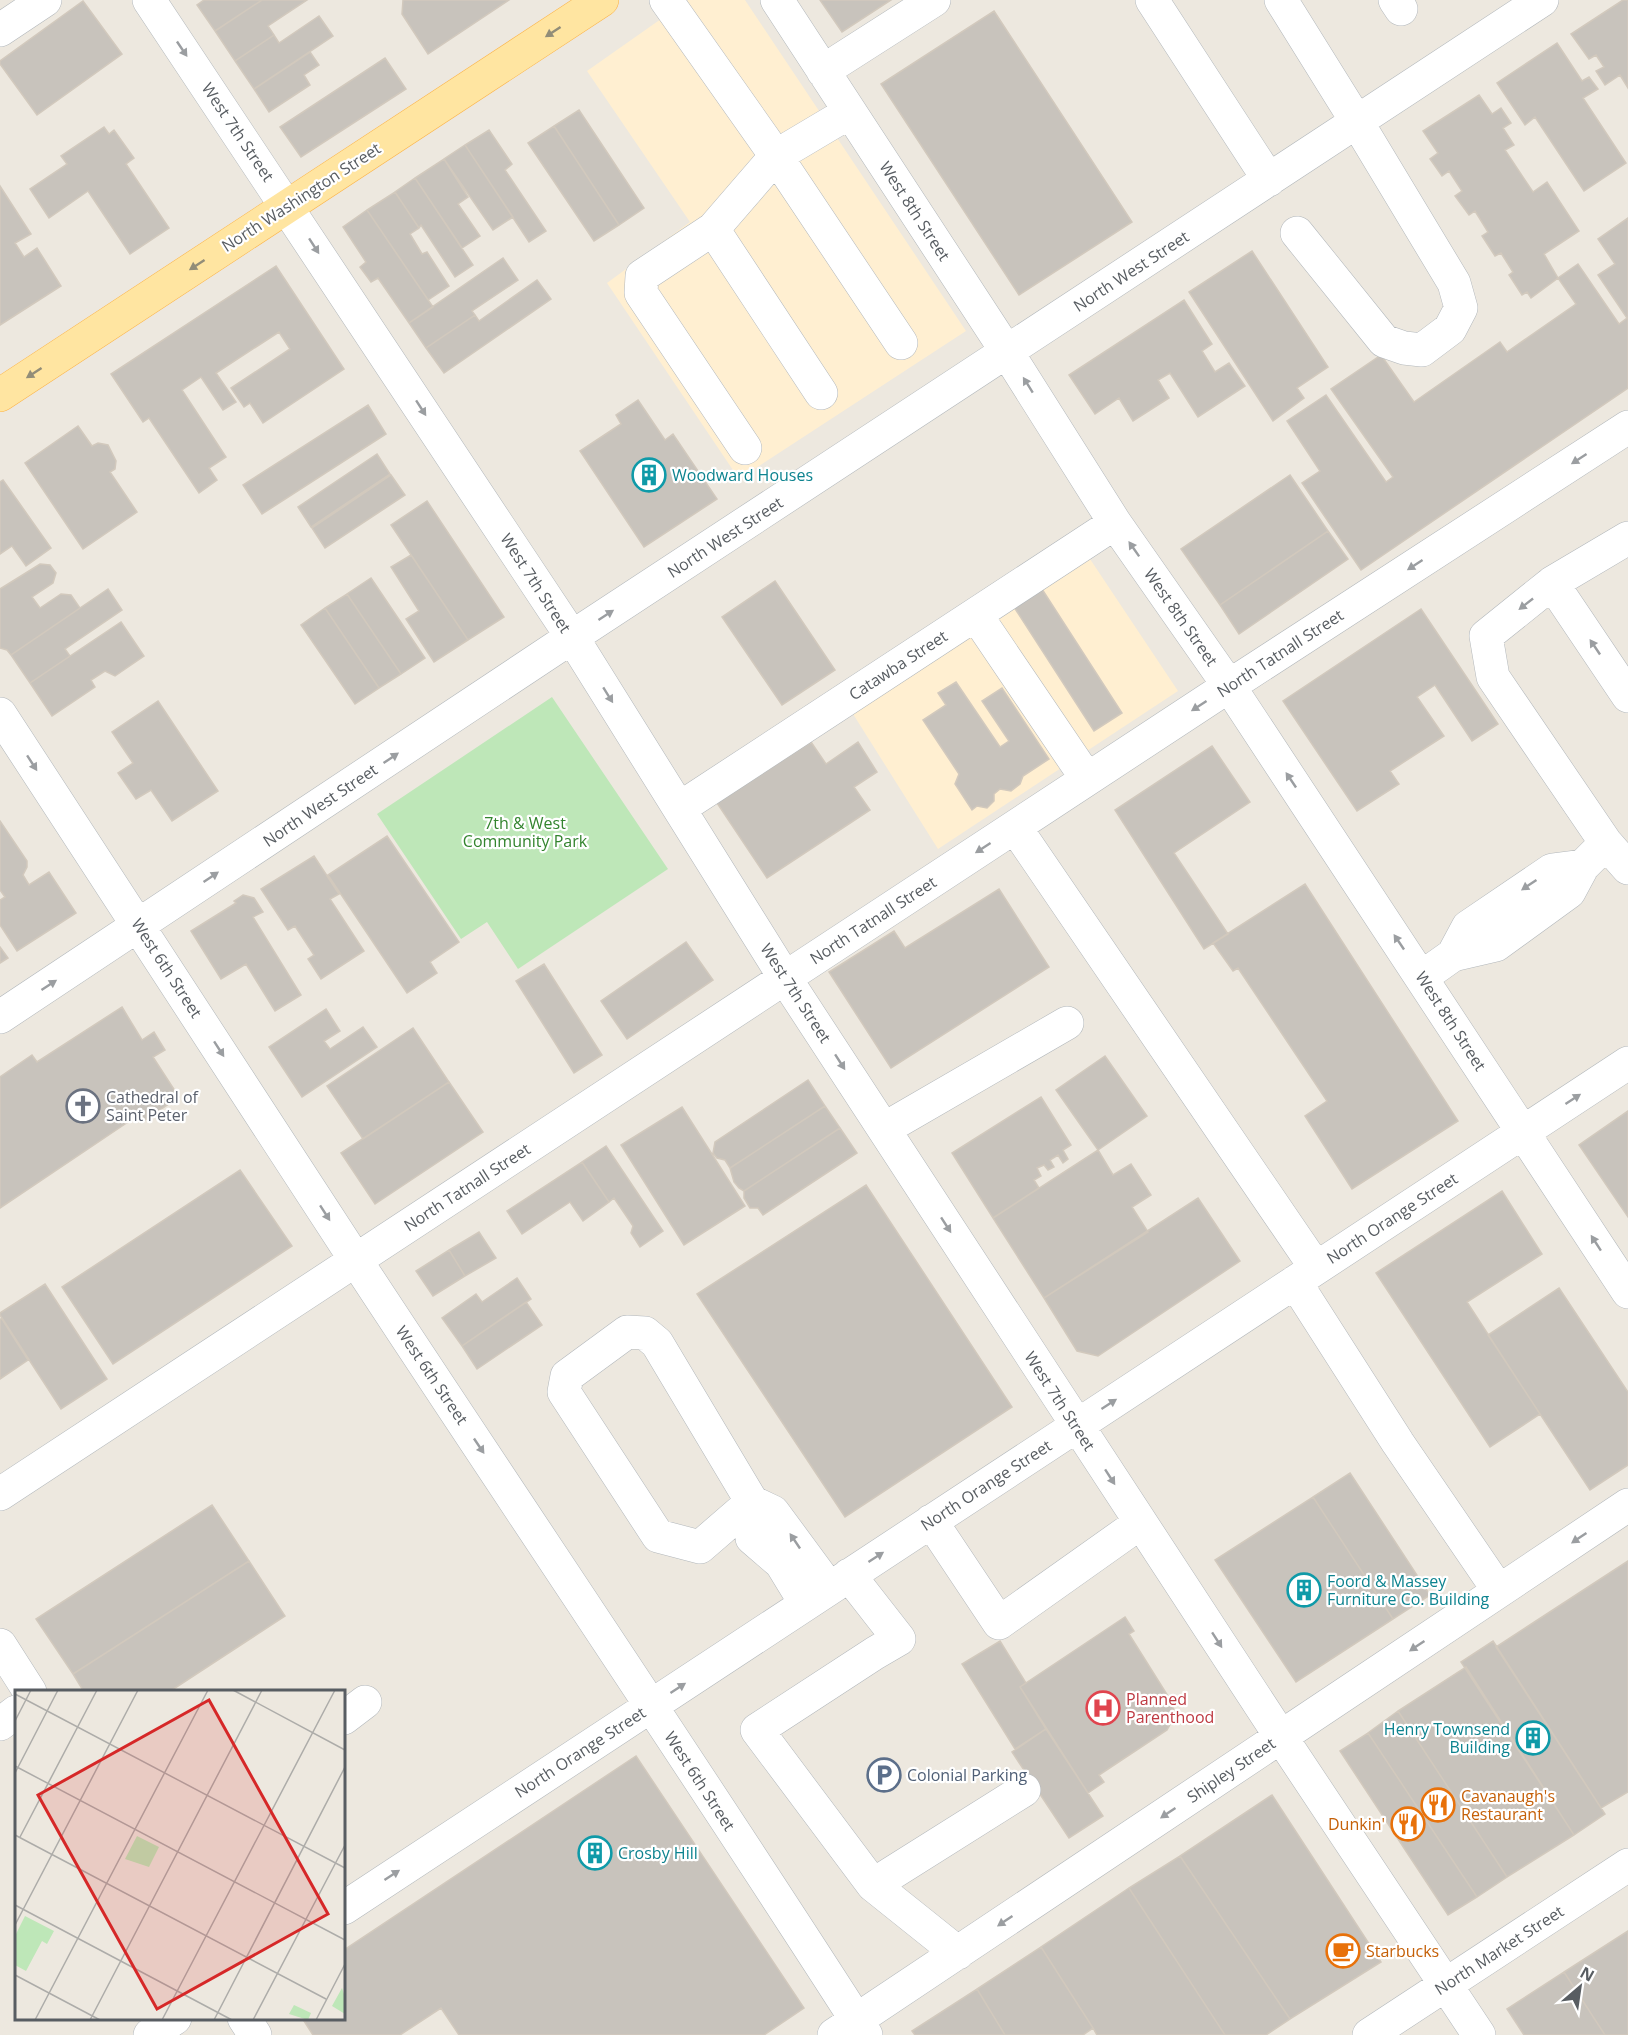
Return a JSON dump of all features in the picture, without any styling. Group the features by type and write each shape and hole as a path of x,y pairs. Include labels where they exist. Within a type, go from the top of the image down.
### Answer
{"main road":[{"name":"North Washington Street","path":"0,395 602,0"}],"street":[{"path":"0,30 45,0"},
{"name":"West 7th Street","path":"150,0 572,637 785,978 1076,1426 1479,2035"},
{"path":"666,0 776,156 901,343"},
{"name":"West 8th Street","path":"777,0 1007,352 1115,523 1229,686 1628,1292"},
{"path":"823,71 934,0"},
{"path":"1152,0 1269,180"},
{"path":"1281,0 1454,283 1461,308 1450,329 1422,350 1404,348 1384,341 1297,233"},
{"name":"North West Street","path":"0,1017 572,637 1357,122 1529,3"},
{"path":"745,448 641,293 642,276 713,229 776,156 850,112"},
{"path":"713,229 821,393"},
{"name":"North Tatnall Street","path":"0,1494 1087,779 1628,427"},
{"name":"Catawba Street","path":"680,808 1115,523"},
{"path":"1628,538 1552,583 1486,636 1492,676 1606,843 1628,868"},
{"path":"1552,583 1628,696"},
{"path":"975,615 1087,779"},
{"name":"West 6th Street","path":"0,714 356,1260 651,1706 852,2030"},
{"path":"1015,827 1305,1275 1404,1452 1499,1591"},
{"path":"1422,977 1453,955 1496,945 1569,892 1583,866 1606,843"},
{"path":"884,1130 1067,1023"},
{"name":"North Orange Street","path":"345,1907 1628,1063"},
{"path":"752,1502 700,1546 658,1536 564,1392 567,1376 627,1332 645,1334 657,1343 752,1502 752,1538 781,1563 828,1589 899,1639 757,1730 873,1885 958,1953"},
{"name":"Shipley Street","path":"852,2030 958,1953 1628,1506"},
{"path":"930,1521 999,1623 1140,1523"},
{"path":"0,1645 29,1690"},
{"path":"0,1724 15,1713"},
{"path":"873,1885 1024,1790"},
{"name":"North Market Street","path":"1369,2035 1628,1865"},
{"path":"150,2035 173,2020"},
{"path":"245,2020 255,2035"}],"shaded area":[{"path":"688,0 745,0 966,331 739,479 607,283 690,222 587,71"},
{"path":"1086,553 1178,691 938,849 848,706"}],"green space":[{"name":"7th & West Community Park","path":"552,697 668,869 518,969 487,922 461,939 377,814"}],"building":[{"path":"204,0 262,0 215,31 197,5"},
{"path":"262,0 307,0 268,26 274,35 235,61 215,31"},
{"path":"403,0 509,0 428,54 402,14"},
{"path":"820,0 891,0 842,32"},
{"path":"1623,0 1628,0 1628,88 1620,75 1605,85 1596,71 1604,67 1596,55 1589,59 1571,34"},
{"path":"83,1 122,54 37,115 0,61"},
{"path":"994,11 1132,222 1019,295 881,84"},
{"path":"319,16 333,36 254,89 235,61 274,35 279,43"},
{"path":"1557,43 1582,81 1589,77 1598,89 1583,98 1626,163 1584,191 1535,117 1525,125 1497,83"},
{"path":"310,52 319,65 304,75 310,85 269,112 254,89"},
{"path":"385,58 406,89 301,157 280,127"},
{"path":"1479,95 1492,114 1501,108 1511,123 1503,128 1514,145 1505,150 1533,192 1547,182 1579,231 1544,254 1558,278 1531,298 1527,292 1522,295 1509,275 1513,272 1501,253 1495,256 1482,236 1488,232 1475,211 1469,215 1455,196 1462,191 1449,171 1442,176 1430,159 1438,153 1423,131"},
{"path":"579,110 644,208 619,225 554,126"},
{"path":"554,126 619,225 594,241 528,143"},
{"path":"104,127 109,134 114,130 134,158 126,164 169,228 130,254 88,191 49,218 30,189 67,164 61,156"},
{"path":"489,130 512,164 505,170 546,231 529,242 465,145"},
{"path":"465,145 513,217 493,230 444,159"},
{"path":"444,159 468,197 458,204 480,236 462,248 415,178"},
{"path":"415,178 473,265 455,277 421,225 419,228 395,192"},
{"path":"0,186 31,234 15,243 24,257 37,248 61,286 0,325"},
{"path":"395,192 419,228 410,234 422,254 427,252 449,286 428,300 367,210"},
{"path":"367,210 433,307 409,323 378,278 371,282 360,267 366,262 343,227"},
{"path":"1628,218 1628,388 1361,570 1302,483 1320,471 1287,421 1326,395 1386,482 1393,477 1331,389 1381,355 1414,402 1500,342 1507,352 1576,304 1558,278 1578,264 1619,324 1627,318 1598,275 1615,264 1598,239"},
{"path":"1252,251 1328,367 1297,388 1304,398 1273,421 1189,292"},
{"path":"503,258 518,280 472,311 475,315 426,348 409,323"},
{"path":"276,266 344,369 263,423 250,403 244,407 231,388 290,349 279,332 216,373 236,402 223,410 201,377 182,390 226,457 209,468 217,480 199,493 149,418 143,422 111,374"},
{"path":"537,280 551,299 444,373 426,348 475,315 479,321"},
{"path":"1184,300 1212,344 1202,351 1215,372 1229,363 1245,386 1198,417 1170,373 1158,380 1169,398 1133,421 1119,398 1095,414 1069,375"},
{"name":"Woodward Houses","path":"638,400 665,440 673,434 717,499 644,547 580,451 621,424 616,415"},
{"path":"368,405 386,434 262,514 243,485"},
{"path":"78,426 92,446 98,443 108,445 116,461 115,469 110,472 137,512 83,549 25,463"},
{"path":"377,454 390,474 311,527 298,507"},
{"path":"391,475 405,495 325,548 312,528"},
{"path":"1290,475 1328,531 1220,605 1181,549"},
{"path":"3,480 51,548 26,566 12,546 0,554 0,482"},
{"path":"427,501 504,617 468,640 391,525"},
{"path":"1328,531 1348,559 1239,634 1220,605"},
{"path":"411,555 468,640 434,662 406,619 419,611 391,567"},
{"path":"40,564 50,565 56,573 53,583 32,597 40,608 61,594 71,595 80,608 11,655 7,650 0,648 0,589"},
{"path":"371,578 425,658 401,674 347,594"},
{"path":"775,581 835,670 782,705 722,617"},
{"path":"1040,586 1122,713 1094,731 1012,604"},
{"path":"108,589 122,610 65,649 70,656 30,683 11,655"},
{"path":"347,594 401,674 379,688 325,608"},
{"path":"325,608 379,688 355,704 301,625"},
{"path":"1421,609 1498,724 1472,741 1435,685 1417,697 1444,736 1390,771 1399,784 1357,811 1283,701"},
{"path":"121,622 144,656 115,676 105,671 91,680 95,687 52,716 30,683"},
{"path":"956,682 1000,747 1009,741 982,701 1002,688 1049,759 1023,776 1020,784 1011,791 1000,789 994,794 994,801 987,808 977,806 972,810 955,784 959,774 923,720 946,705 938,693"},
{"path":"158,701 218,791 172,821 151,790 136,799 118,773 133,763 112,732"},
{"path":"811,742 826,764 858,742 877,772 854,787 870,810 767,878 711,794 762,760 769,769"},
{"path":"1212,746 1250,802 1174,853 1228,934 1204,949 1115,810"},
{"path":"0,821 27,861 23,875 29,885 49,872 76,913 17,951 0,925 0,900 5,897 0,890"},
{"path":"387,836 459,942 430,962 437,973 407,993 328,875"},
{"path":"314,856 339,894 330,899 364,951 321,979 308,959 314,955 295,926 288,930 261,889"},
{"path":"1305,884 1458,1121 1352,1189 1305,1116 1327,1101 1238,968 1233,971 1213,943"},
{"path":"999,889 1049,967 891,1068 829,972 894,931 905,948"},
{"path":"243,895 254,898 263,912 253,917 301,995 275,1011 246,964 221,979 191,931 236,903 234,901"},
{"path":"686,942 713,980 627,1039 601,1001"},
{"path":"0,947 8,958 0,963"},
{"path":"544,964 602,1055 574,1073 516,981"},
{"name":"Cathedral of Saint Peter","path":"122,1007 142,1040 154,1032 165,1050 153,1057 179,1097 145,1120 140,1114 0,1208 0,1077 32,1055 37,1062"},
{"path":"326,1009 340,1031 324,1041 330,1049 363,1027 377,1047 302,1097 269,1047"},
{"path":"413,1028 449,1082 363,1139 327,1086"},
{"path":"1105,1056 1147,1116 1098,1150 1056,1090"},
{"path":"808,1080 825,1106 730,1168 725,1160 717,1158 713,1153 715,1142"},
{"path":"449,1082 483,1132 375,1204 341,1153"},
{"path":"1041,1097 1071,1145 1063,1150 1068,1159 1063,1163 1058,1155 1050,1160 1054,1167 1048,1170 1044,1165 1037,1168 1041,1176 1034,1180 1039,1188 993,1218 952,1153"},
{"path":"825,1106 840,1128 744,1191 739,1188 734,1182 730,1168"},
{"path":"682,1107 745,1206 684,1245 621,1145"},
{"path":"1628,1111 1628,1217 1579,1145"},
{"path":"840,1128 857,1153 763,1215 758,1208 750,1208 744,1198 744,1191"},
{"path":"606,1146 663,1231 640,1247 631,1233 633,1226 614,1198 609,1202 582,1162"},
{"path":"1098,1150 1113,1175 1131,1164 1151,1195 1132,1207 1148,1232 1044,1298 993,1218"},
{"path":"582,1162 609,1202 583,1221 570,1202 522,1234 507,1211"},
{"path":"240,1170 292,1246 113,1364 62,1287"},
{"path":"866,1185 1012,1407 845,1517 697,1294"},
{"path":"1502,1191 1542,1254 1467,1302 1540,1414 1490,1447 1376,1273"},
{"path":"1198,1198 1240,1261 1098,1356 1077,1351 1044,1298"},
{"path":"479,1232 496,1258 465,1276 449,1250"},
{"path":"449,1250 465,1276 433,1296 416,1271"},
{"path":"517,1278 531,1299 462,1346 442,1318 476,1294 482,1302"},
{"path":"45,1284 107,1379 61,1409 0,1315"},
{"path":"1559,1288 1628,1392 1628,1465 1590,1490 1488,1335"},
{"path":"526,1302 542,1325 477,1369 462,1346"},
{"path":"0,1319 28,1360 0,1379"},
{"path":"1350,1473 1430,1595 1393,1619 1313,1497"},
{"name":"Foord & Massey Furniture Co. Building","path":"1313,1497 1393,1619 1296,1682 1215,1560"},
{"path":"212,1505 249,1561 73,1674 36,1619"},
{"path":"249,1561 285,1616 172,1690 83,1690 73,1674"},
{"path":"1628,1561 1628,1792 1601,1808 1496,1647"},
{"name":"Planned Parenthood","path":"1125,1617 1134,1631 1129,1634 1173,1704 1174,1712 1167,1730 1099,1775 1104,1782 1088,1793 1020,1687"},
{"path":"1000,1641 1026,1683 1020,1687 1046,1729 1015,1749 962,1664"},
{"name":"Henry Townsend Building","path":"1493,1641 1605,1814 1574,1835 1461,1662"},
{"path":"1466,1667 1574,1835 1507,1877 1398,1711"},
{"name":"Cavanaugh's Restaurant","path":"1398,1711 1507,1877 1477,1897 1368,1733"},
{"path":"1046,1729 1103,1816 1069,1838 1012,1752"},
{"name":"Dunkin'","path":"1368,1733 1477,1897 1448,1915 1340,1751"},
{"name":"Crosby Hill","path":"636,1756 804,2008 764,2035 459,2035 441,2008 400,2035 313,2035 303,2020 345,2020 345,1949"},
{"path":"1272,1795 1381,1962 1290,2019 1180,1856"},
{"path":"1180,1856 1290,2019 1266,2035 1225,2035 1129,1888"},
{"path":"1129,1888 1225,2035 1097,2035 1041,1947"},
{"path":"1628,1931 1628,2035 1605,2035 1564,1972"},
{"path":"1041,1947 1093,2028 1083,2035 1005,2035 977,1989"},
{"path":"1564,1972 1605,2035 1524,2035 1507,2009"},
{"path":"977,1989 1005,2035 915,2035 912,2031"}],"place":[{"name":"Woodward Houses","path":"649,475"},
{"name":"Cathedral of Saint Peter","path":"83,1106"},
{"name":"Foord & Massey Furniture Co. Building","path":"1304,1590"},
{"name":"Planned Parenthood","path":"1103,1708"},
{"name":"Henry Townsend Building","path":"1533,1738"},
{"name":"Colonial Parking","path":"884,1775"},
{"name":"Cavanaugh's Restaurant","path":"1438,1805"},
{"name":"Dunkin'","path":"1408,1824"},
{"name":"Crosby Hill","path":"595,1853"},
{"name":"Starbucks","path":"1343,1951"}]}
